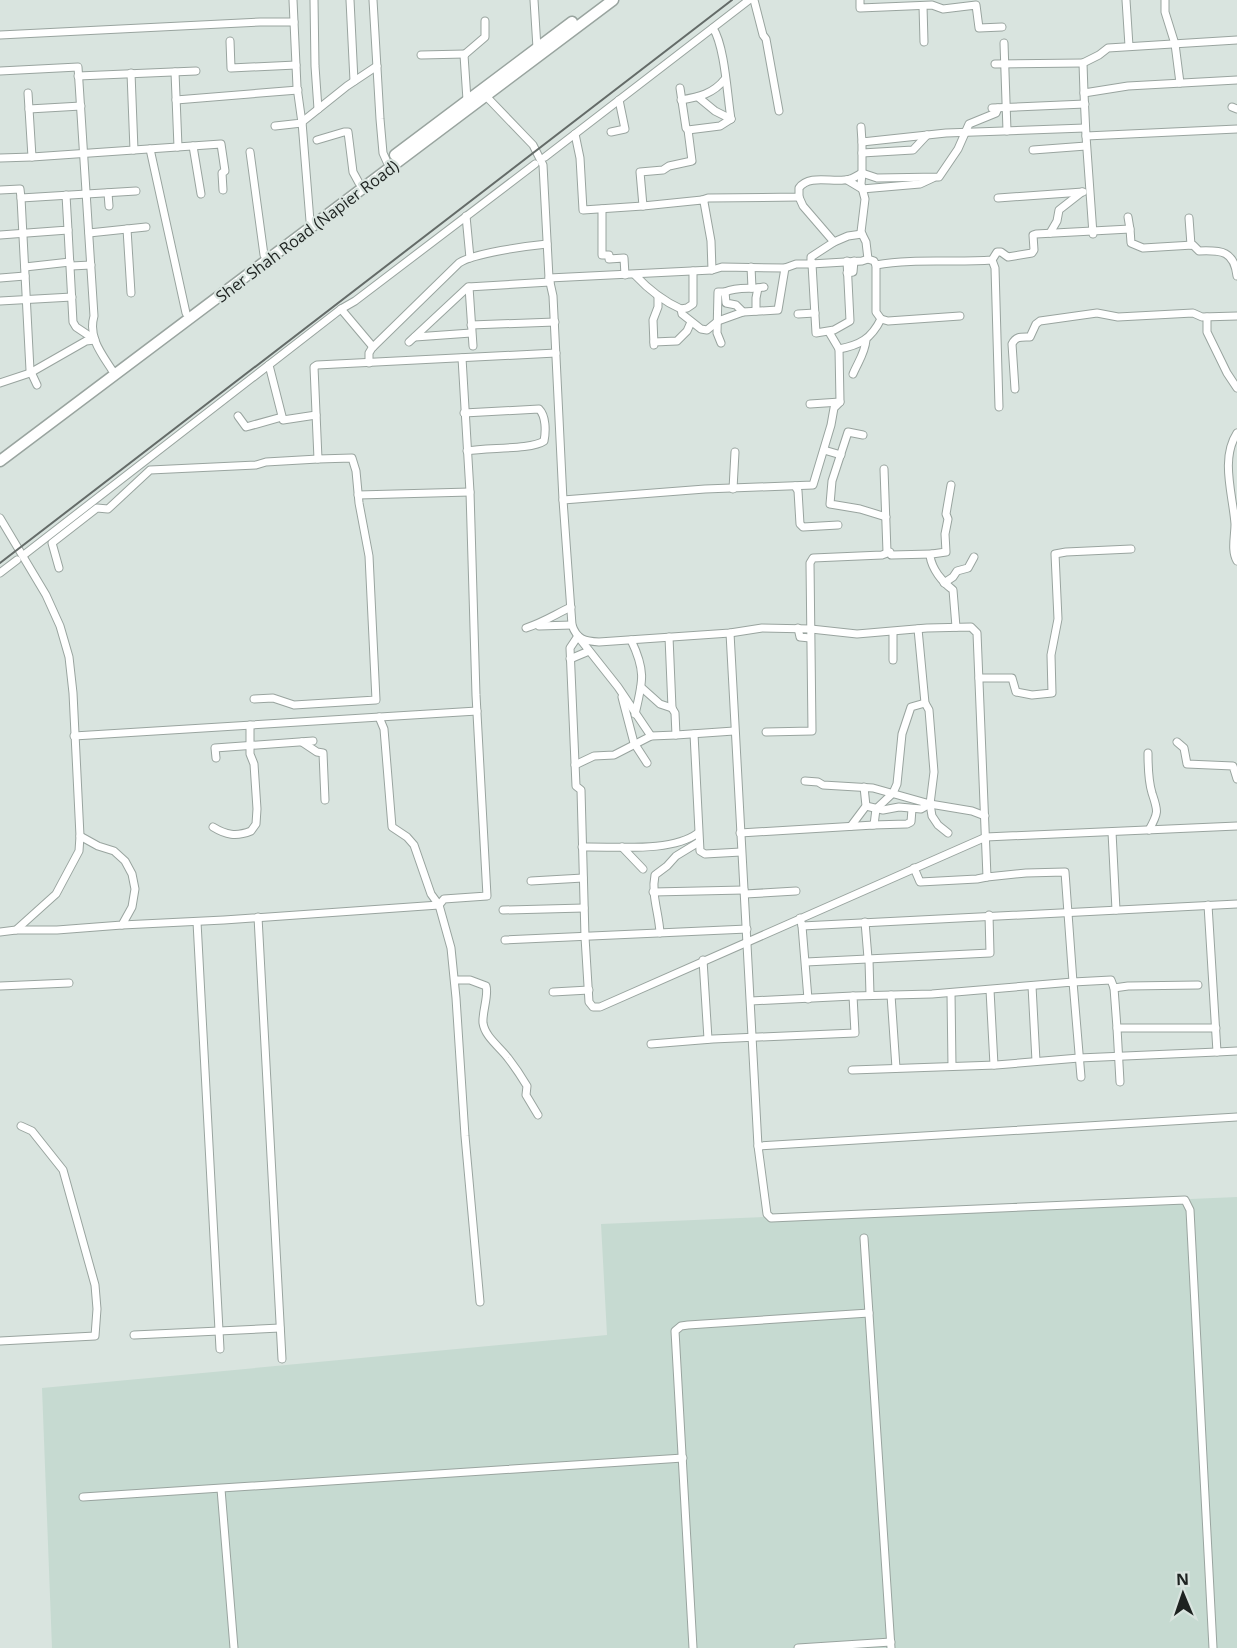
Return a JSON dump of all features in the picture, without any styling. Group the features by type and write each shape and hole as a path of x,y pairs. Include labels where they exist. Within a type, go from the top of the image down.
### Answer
{"main road":[{"name":"Sher Shah Road (Napier Road)","path":"0,454 104,380 112,370 188,316 467,100 483,94 537,48 602,0"},
{"name":"Sher Shah Road (Napier Road)","path":"0,461 483,94 613,0"}],"street":[{"path":"293,0 296,65 310,221"},
{"path":"314,0 318,109"},
{"path":"350,0 354,81"},
{"path":"373,0 383,153 387,162"},
{"path":"534,0 537,48"},
{"path":"545,157 749,0"},
{"path":"754,0 766,39 778,111"},
{"path":"860,0 860,8 938,6 943,9 976,5 979,28 1002,27"},
{"path":"1126,0 1129,46"},
{"path":"1165,0 1175,44 1180,83"},
{"path":"923,6 924,42"},
{"path":"421,55 465,54 485,37 484,21"},
{"path":"0,35 294,22"},
{"path":"713,28 722,45 731,119"},
{"path":"995,64 1083,63 1107,48 1237,40"},
{"path":"230,41 231,69 296,65"},
{"path":"834,242 803,206 799,197 799,188 804,183 829,179 847,180 862,189 920,184 939,177 958,149 969,124 996,113 999,108 1005,64 1004,43"},
{"path":"465,54 467,100"},
{"path":"1083,63 1086,191 1092,232"},
{"path":"275,126 302,123 354,81 377,66"},
{"path":"0,71 78,67 92,265 94,316 92,325 98,349 112,370"},
{"path":"78,76 196,70"},
{"path":"175,72 178,147"},
{"path":"131,73 135,150"},
{"path":"681,100 712,92 725,79"},
{"path":"1084,93 1128,86 1237,80"},
{"path":"643,206 640,172 663,170 669,166 692,161 680,88"},
{"path":"176,100 298,90"},
{"path":"28,93 32,156"},
{"path":"483,94 533,145 543,165 549,280 554,296 563,500 572,625 579,638 621,692 651,736"},
{"path":"698,97 715,111 731,119"},
{"path":"611,132 625,129 619,100"},
{"path":"999,108 1084,104"},
{"path":"29,109 81,106"},
{"path":"999,108 1007,131"},
{"path":"688,130 720,126 731,119"},
{"path":"861,127 861,184 865,199 862,234 866,242 868,259"},
{"path":"862,142 965,132 1237,129"},
{"path":"317,140 348,132 353,172 359,183"},
{"path":"575,134 580,158 583,210 708,198 799,197"},
{"path":"862,153 913,150 927,135"},
{"path":"0,158 221,144 225,171 222,172 223,190"},
{"path":"193,146 201,194"},
{"path":"1033,150 1086,146"},
{"path":"150,149 188,316"},
{"path":"250,152 264,255"},
{"path":"26,554 341,309 355,301 535,164"},
{"path":"847,180 862,172 877,178 936,177"},
{"path":"0,190 20,189 30,373 37,385"},
{"path":"21,198 136,190"},
{"path":"998,198 1086,191"},
{"path":"1050,233 1057,221 1059,210 1086,191"},
{"path":"108,193 109,206"},
{"path":"66,195 73,322 76,327 95,340"},
{"path":"702,200 706,205 712,270"},
{"path":"602,209 602,255 609,255 609,259 624,258 625,275"},
{"path":"466,216 470,258"},
{"path":"1128,217 1131,243 1143,248 1191,245 1199,251 1216,250 1225,253 1235,262 1237,276"},
{"path":"1189,218 1191,245"},
{"path":"89,233 146,227"},
{"path":"127,229 131,292"},
{"path":"992,260 997,252 1008,257 1032,253 1033,235 1130,229"},
{"path":"0,235 68,230"},
{"path":"850,261 847,273 850,321 829,332 816,333 811,257 834,242 848,236 862,234"},
{"path":"369,363 369,353 373,347 459,263 470,258 546,244"},
{"path":"409,342 469,287 712,270 722,267 785,268 796,264 868,259 874,261 876,265 876,312 881,320 960,316"},
{"path":"876,265 891,262 992,260"},
{"path":"992,260 995,268 999,407"},
{"path":"25,267 92,265"},
{"path":"751,267 758,288 756,312"},
{"path":"681,309 682,315 690,322 708,330 718,321 743,312 778,310 785,268"},
{"path":"635,275 658,296 681,309 693,303 693,271"},
{"path":"0,278 25,276"},
{"path":"469,287 473,345"},
{"path":"720,343 717,333 718,292 738,288 758,288"},
{"path":"725,292 726,303 736,305 743,312"},
{"path":"658,296 658,307 653,320 654,344 677,341 687,331 690,322"},
{"path":"0,302 72,297"},
{"path":"341,309 373,347"},
{"path":"798,314 815,313"},
{"path":"1015,389 1012,344 1018,337 1030,337 1036,324 1040,321 1097,313 1118,317 1193,313 1207,317 1237,316"},
{"path":"1207,317 1207,332 1237,388"},
{"path":"839,349 862,343 876,329 881,320"},
{"path":"415,337 471,329 555,322"},
{"path":"563,500 813,486 834,408 840,402 839,349 829,332"},
{"path":"0,383 30,373 86,341 95,340"},
{"path":"853,374 865,351 866,340"},
{"path":"318,459 314,367 317,365 556,352"},
{"path":"0,932 197,922 439,905 444,899 487,896 462,358"},
{"path":"269,365 283,420 316,416"},
{"path":"810,404 840,402"},
{"path":"465,414 539,409 544,415 545,437 544,441 536,445 466,451"},
{"path":"238,416 246,427 282,417"},
{"path":"863,435 848,432 832,481 830,504 860,509 886,517"},
{"path":"1237,433 1230,448 1233,465 1229,486 1235,523 1233,552 1237,561"},
{"path":"824,450 841,455"},
{"path":"733,489 735,452"},
{"path":"58,568 51,543 97,508 108,509 150,470 352,458 369,556 376,700 294,705 273,698 254,699"},
{"path":"884,469 887,552"},
{"path":"766,732 812,731 810,563 813,558 874,555 887,552 891,555 945,552 948,519 946,514 951,485"},
{"path":"795,486 798,490 800,524 803,527 838,525"},
{"path":"358,495 470,492"},
{"path":"0,518 46,595 60,626 69,657 74,693 74,736 80,836 79,851 56,894 16,930"},
{"path":"979,678 1012,678 1016,692 1032,695 1052,693 1051,655 1058,619 1055,554 1131,549"},
{"path":"932,554 931,564 944,583 952,590 956,627"},
{"path":"944,583 953,577 957,570 968,568 974,557"},
{"path":"0,573 17,560"},
{"path":"571,607 544,622 529,627 572,625"},
{"path":"579,638 599,642 730,633 762,628 810,628 857,634 971,627 977,633 987,877"},
{"path":"798,628 800,637 810,638"},
{"path":"918,630 925,703 929,710 934,772 930,804 932,816 948,833"},
{"path":"892,632 894,660"},
{"path":"730,633 758,1146 767,1214 771,1218 1185,1200 1190,1210 1213,1648"},
{"path":"669,637 672,708 675,713 676,735"},
{"path":"579,638 570,648 570,659 576,786 580,790 589,1002 593,1007 600,1007 703,960 801,922 914,868 986,837 1237,826"},
{"path":"631,640 639,656 643,675 635,714"},
{"path":"570,659 589,651"},
{"path":"641,687 660,704 672,708"},
{"path":"621,692 634,743 647,763"},
{"path":"872,825 874,825 876,808 893,793 897,784 902,734 911,707 925,703"},
{"path":"74,736 477,711"},
{"path":"379,717 384,729 392,827 414,845 431,894 439,905 451,948 480,1302"},
{"path":"213,827 228,835 236,835 251,831 256,824 256,783 250,745 250,725"},
{"path":"575,765 594,756 614,755 651,736 734,731"},
{"path":"694,734 699,838 702,854 741,852"},
{"path":"216,758 216,748 313,741"},
{"path":"302,742 317,752 323,753 325,800"},
{"path":"1177,742 1184,748 1187,764 1233,766 1237,779"},
{"path":"1148,753 1148,771 1157,808 1157,815 1149,830"},
{"path":"805,781 818,782 823,785 864,787 930,804 972,811 985,816"},
{"path":"851,826 866,806 864,787"},
{"path":"866,806 889,810 899,807 921,809 930,804"},
{"path":"740,833 907,824 911,822 912,809"},
{"path":"1112,832 1116,910"},
{"path":"80,836 114,852 125,861 132,874 135,889 132,907 122,925"},
{"path":"582,848 650,847 699,838"},
{"path":"660,933 660,918 653,892 655,875 699,838"},
{"path":"622,847 643,869"},
{"path":"914,868 920,882 1065,872 1081,1077"},
{"path":"531,881 583,878"},
{"path":"653,892 796,891"},
{"path":"801,922 865,922 1237,904"},
{"path":"1208,905 1217,1052"},
{"path":"503,910 584,908"},
{"path":"806,962 990,953 989,915"},
{"path":"258,917 282,1359"},
{"path":"197,922 220,1349"},
{"path":"801,922 808,999"},
{"path":"865,922 870,995"},
{"path":"505,940 747,929"},
{"path":"703,960 708,1039"},
{"path":"454,980 470,980 486,986 488,991 485,998 483,1024 486,1033 506,1055 527,1086 526,1095 538,1115"},
{"path":"751,1001 951,993 1111,980 1114,988 1120,1082"},
{"path":"0,986 69,983"},
{"path":"1114,988 1198,985"},
{"path":"1032,986 1036,1061"},
{"path":"554,992 589,990"},
{"path":"990,990 994,1065"},
{"path":"951,993 952,1066"},
{"path":"891,995 896,1068"},
{"path":"651,1044 708,1039 855,1033 853,996"},
{"path":"1117,1028 1216,1028"},
{"path":"852,1070 994,1065 1079,1058 1237,1051"},
{"path":"758,1146 1237,1117"},
{"path":"0,1341 95,1336 97,1309 95,1285 63,1170 32,1131 21,1126"},
{"path":"798,1648 891,1645 864,1238"},
{"path":"693,1648 675,1331 681,1326 869,1313"},
{"path":"134,1335 280,1328"},
{"path":"83,1497 683,1458"},
{"path":"221,1489 234,1648"}],"shaded area":[{"path":"1237,1197 1237,1648 52,1648 42,1388 607,1335 601,1224"}],"railway":[{"path":"0,563 732,0"}]}
